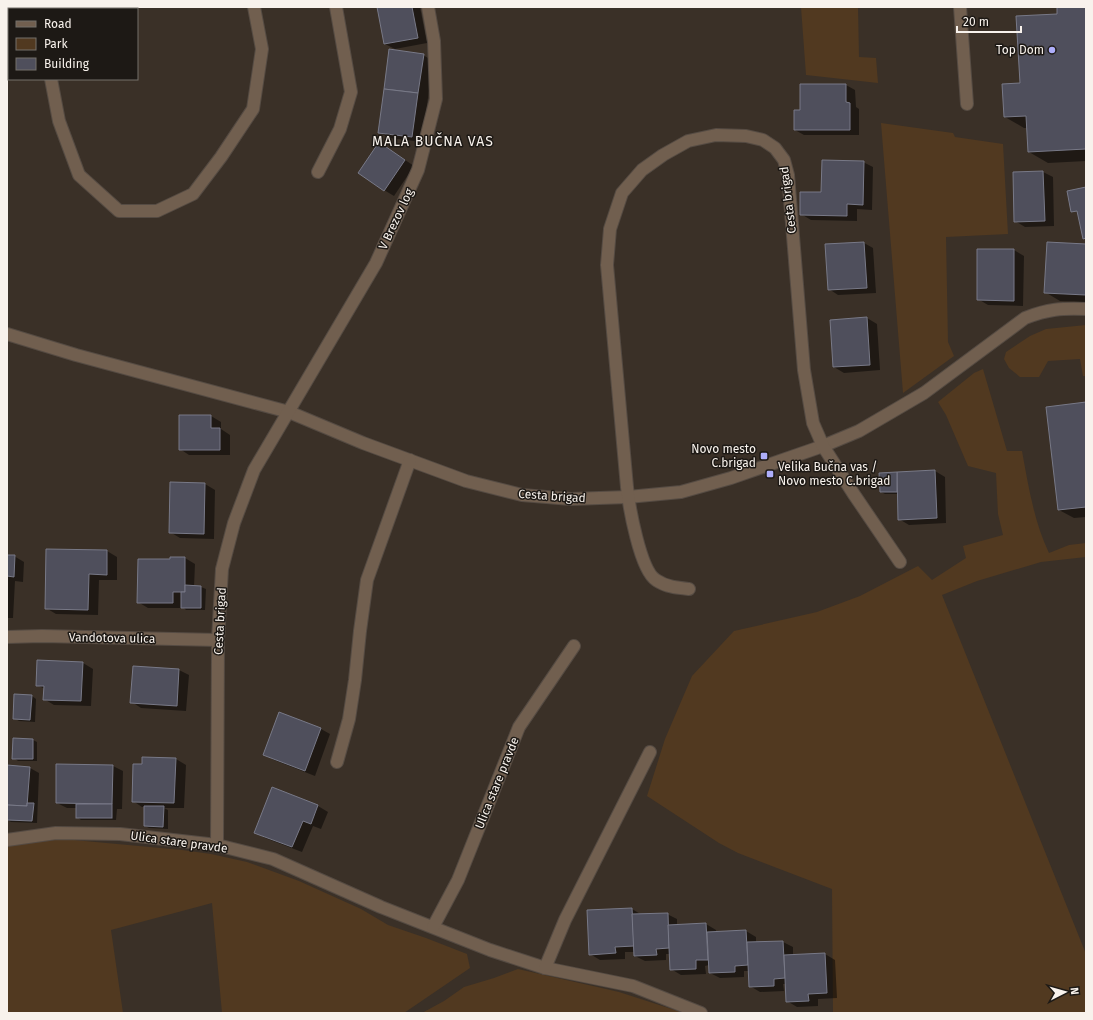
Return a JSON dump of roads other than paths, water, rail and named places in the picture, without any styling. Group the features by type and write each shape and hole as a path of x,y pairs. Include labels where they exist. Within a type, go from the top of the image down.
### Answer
{"street":[{"path":"51,80 59,121 79,174 119,211 157,211 193,194 221,157 253,109 262,49 254,7"},
{"path":"318,172 340,130 351,92 336,7"},
{"name":"V Brezov log","path":"289,412 376,263 418,170 436,99 434,42 428,7"},
{"path":"960,7 967,104"},
{"name":"Cesta brigad","path":"689,588 673,588 656,581 650,574 638,543 628,498 607,265 610,229 622,193 627,187 642,170 663,155 688,141 716,135 746,136 763,140 775,148 784,160 788,175 804,370 813,423 823,446 853,494 900,562"},
{"name":"Cesta brigad","path":"7,334 76,355 289,412 363,443 466,481 522,495 571,499 628,498 689,490 731,478 823,446 859,430 924,393 1025,318 1039,312 1052,309 1086,309"},
{"name":"Cesta brigad","path":"217,845 218,640 222,569 234,523 254,470 289,412"},
{"path":"337,762 349,719 367,580 410,460"},
{"name":"Vandotova ulica","path":"7,637 42,636 218,640"},
{"name":"Ulica stare pravde","path":"433,927 458,880 519,727 574,646"},
{"path":"546,968 565,920 650,752"},
{"name":"Ulica stare pravde","path":"7,840 56,833 120,834 217,845 273,860 381,907 490,950 546,968 633,986 701,1013"}],"place":[{"name":"Top Dom","path":"1052,50"},
{"name":"Novo mesto C.brigad","path":"764,456"},
{"name":"Velika Bučna vas / Novo mesto C.brigad","path":"770,474"}],"district":[{"name":"MALA BUČNA VAS","path":"433,141"}]}
